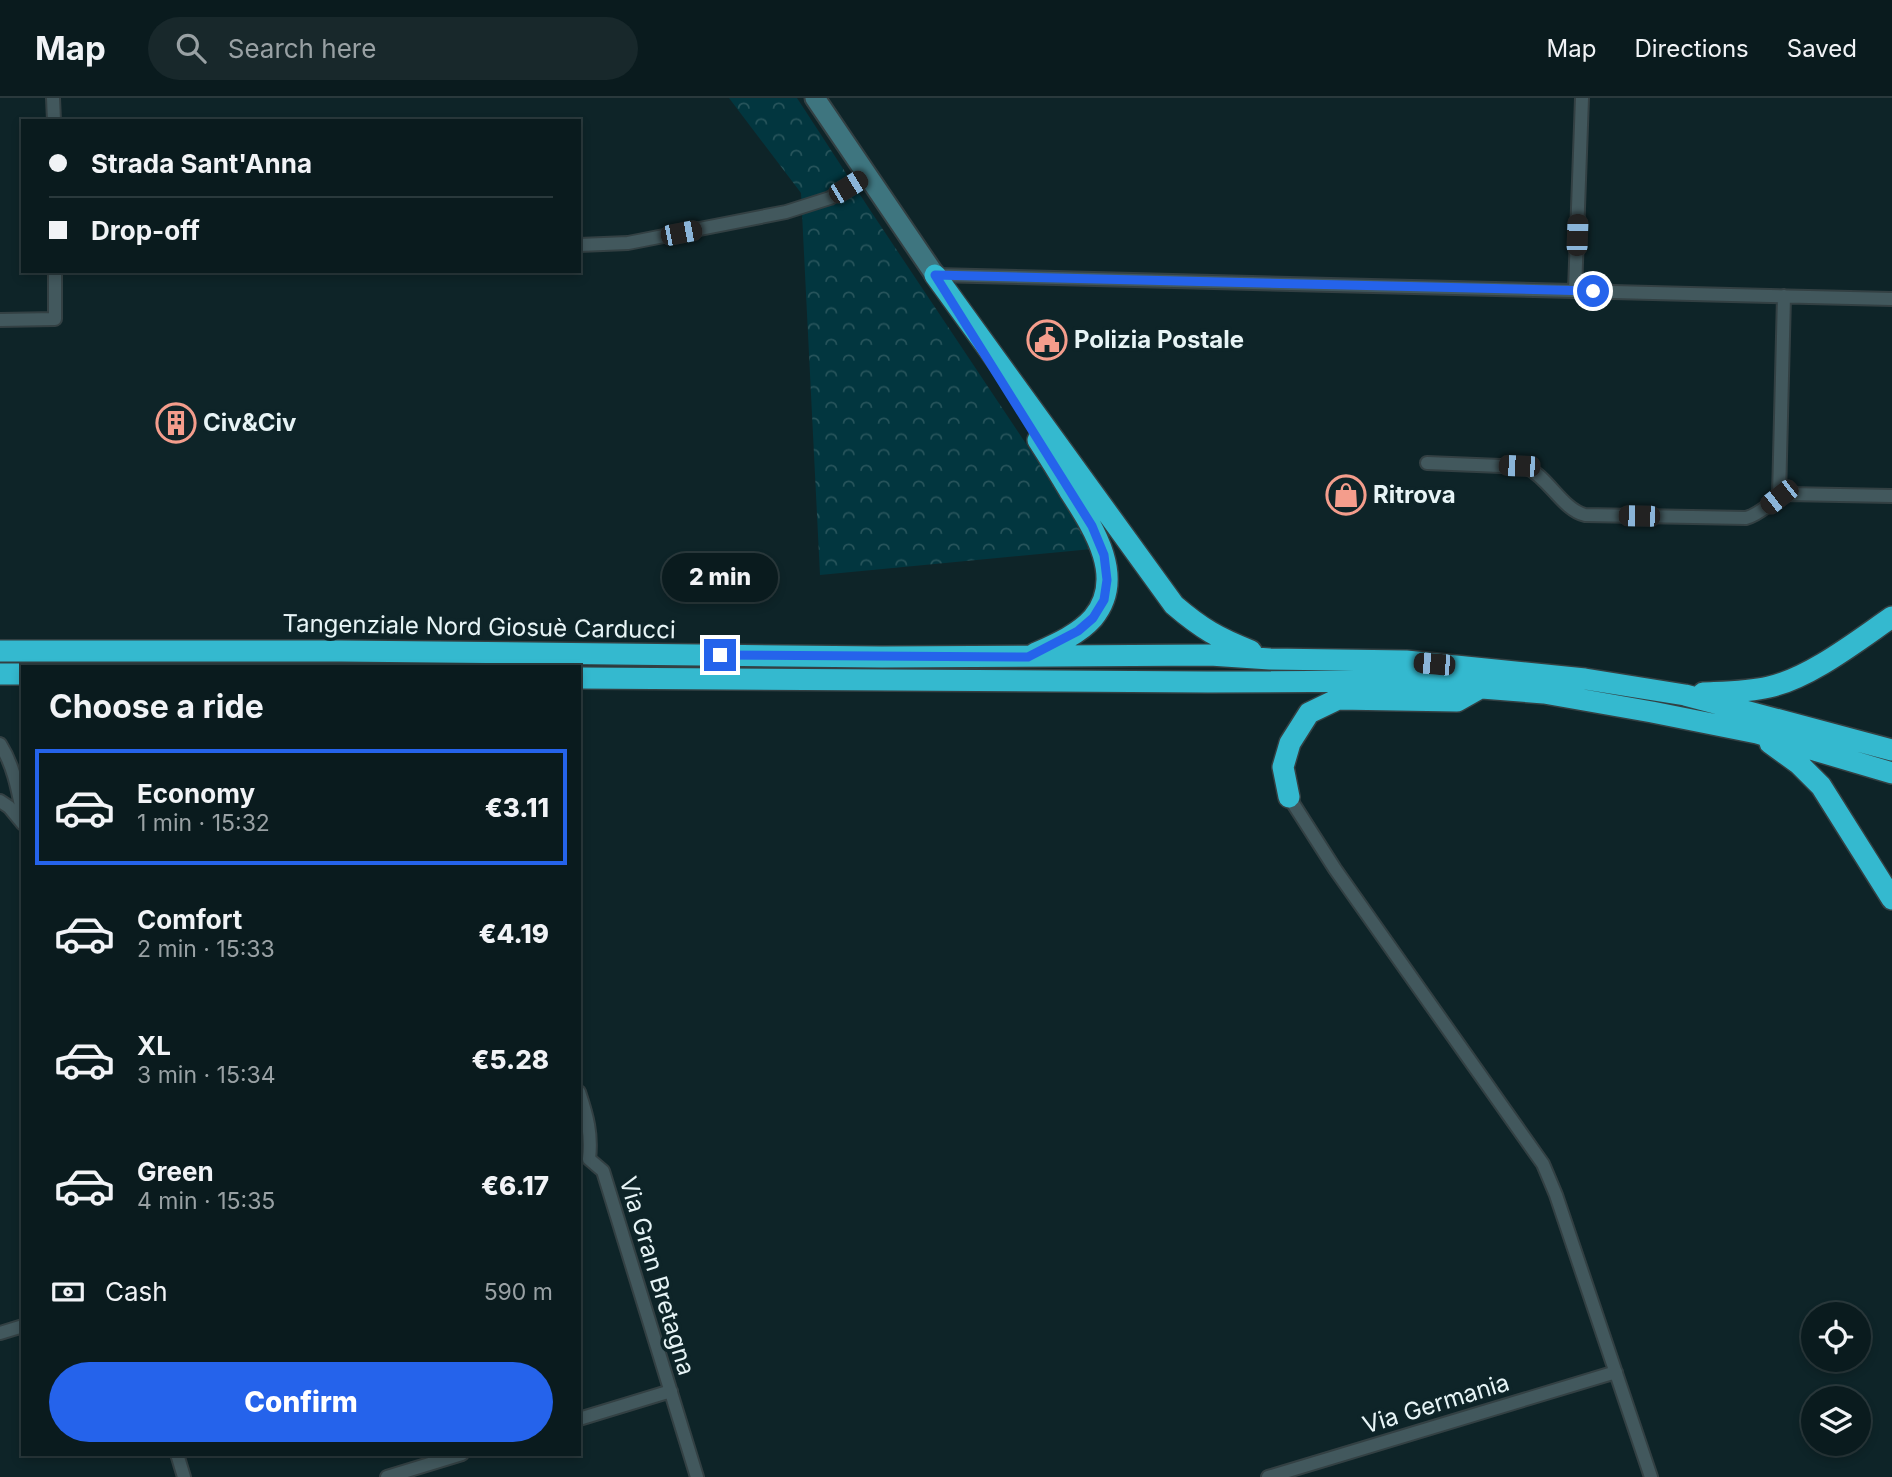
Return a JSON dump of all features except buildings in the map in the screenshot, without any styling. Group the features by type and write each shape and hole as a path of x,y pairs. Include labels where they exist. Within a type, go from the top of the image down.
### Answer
{"highway":[{"path":"935,275 1092,526 1104,555 1107,580 1104,600 1093,618 1078,631 1028,657"},
{"path":"935,275 1174,605 1197,625 1220,639 1270,659"},
{"path":"1685,695 1768,687 1790,680 1810,671 1892,617"},
{"name":"Tangenziale Nord Giosuè Carducci","path":"0,650 1028,657 1210,655 1270,659 1406,661 1585,679 1685,695"},
{"path":"0,674 21,674"},
{"name":"Tangenziale Nord Giosuè Carducci","path":"581,678 1392,681 1544,693 1652,712 1757,733 1892,773"},
{"path":"1289,797 1283,767 1290,743 1309,713 1338,699 1457,701 1480,688"},
{"path":"1685,695 1892,750"},
{"path":"1757,733 1799,764 1821,786 1892,899"}],"main road":[{"path":"815,98 935,275"}],"street":[{"path":"53,98 54,119"},
{"path":"1575,290 1582,98"},
{"path":"581,244 628,243 786,212 830,198 867,176"},
{"path":"0,320 55,319 55,273"},
{"path":"935,275 1892,299"},
{"path":"1779,497 1784,296"},
{"path":"1427,463 1526,467 1537,473 1573,509 1586,515 1746,518 1779,497 1792,494 1892,496"},
{"path":"0,744 17,781 21,804"},
{"path":"1289,797 1335,869 1544,1164 1651,1477"},
{"path":"0,801 21,822"},
{"name":"Via Gran Bretagna","path":"581,1098 591,1141 584,1159 603,1171 697,1477"},
{"path":"0,1333 21,1327"},
{"name":"Via Germania","path":"1268,1477 1616,1372"},
{"path":"581,1418 670,1391"},
{"path":"178,1456 184,1477"},
{"path":"387,1477 455,1456"}],"green space":[{"path":"729,98 797,98 1075,517 1092,549 820,575 801,193"}],"place":[{"name":"Polizia Postale","path":"1047,340"},
{"name":"Civ&Civ","path":"176,423"},
{"name":"Ritrova","path":"1346,495"}],"route":[{"path":"720,655 1028,657 1078,631 1093,618 1104,600 1107,580 1104,555 1092,526 935,275 1593,291"}]}
